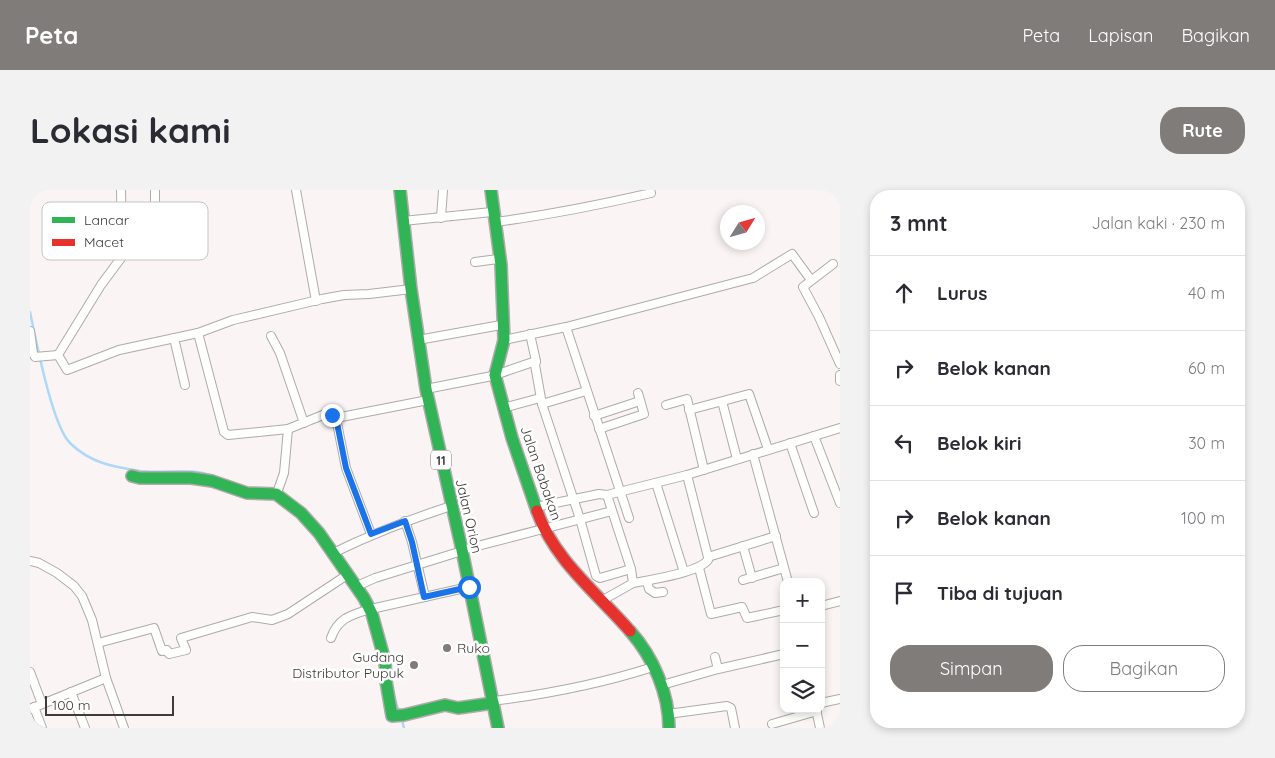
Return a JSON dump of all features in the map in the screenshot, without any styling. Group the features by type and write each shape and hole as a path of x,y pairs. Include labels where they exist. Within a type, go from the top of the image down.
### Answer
{"main road":[{"name":"Jalan Orion","path":"400,190 410,289 427,394 462,551 498,728"},
{"name":"Jalan Babakan","path":"491,190 498,259 500,325 504,340 491,376 543,528 575,573 603,600 643,646 662,685 669,728"},
{"path":"132,476 140,478 191,478 212,482 247,493 277,492 301,513 335,552 347,575 358,586 372,609 385,661 386,681 392,716 446,706 458,708 493,702"}],"street":[{"path":"296,190 316,301"},
{"path":"441,218 443,190"},
{"path":"403,221 492,214 554,214 651,193 650,190"},
{"path":"504,340 566,327 753,278 792,254 811,280"},
{"path":"475,262 498,259"},
{"path":"58,354 101,285 120,260"},
{"path":"833,264 803,287 840,364"},
{"path":"58,354 67,370 119,350 198,333 233,320 344,295 410,289"},
{"path":"418,340 500,325"},
{"path":"566,327 629,518"},
{"path":"30,330 33,352 39,356 58,354"},
{"path":"198,333 226,434 288,429 328,413 336,418 346,468 371,534"},
{"path":"530,334 536,361 541,401 580,519 589,556 598,578 631,570"},
{"path":"271,336 280,353 304,423"},
{"path":"174,338 186,385"},
{"path":"336,418 491,376 536,361"},
{"path":"840,375 840,381"},
{"path":"503,408 586,391"},
{"path":"690,410 749,394 768,449"},
{"path":"594,416 639,397 644,414 599,429"},
{"path":"666,405 686,399 704,470"},
{"path":"723,405 737,460"},
{"path":"536,507 573,499 607,495 687,475 840,428"},
{"path":"277,492 284,473 288,429"},
{"path":"814,436 840,504"},
{"path":"790,443 814,513"},
{"path":"754,454 787,578"},
{"path":"603,600 633,583 699,568 707,562 708,557 687,475"},
{"path":"656,483 684,572"},
{"path":"607,495 631,570 633,583"},
{"path":"335,552 371,534 451,506"},
{"path":"358,586 462,551 612,511"},
{"path":"405,521 412,542 424,597"},
{"path":"708,557 776,536"},
{"path":"743,546 752,578"},
{"path":"30,561 46,566 74,586 80,593 92,620 106,678 124,728"},
{"path":"699,568 711,614 742,607 747,618 780,611"},
{"path":"743,580 784,568"},
{"path":"98,643 154,628 162,651 167,650 169,654 186,650 181,638 252,617 278,619 347,575"},
{"path":"647,581 652,591 655,593 663,592"},
{"path":"331,638 335,627 354,614 469,587"},
{"path":"825,605 840,601"},
{"path":"662,685 718,669 780,655"},
{"path":"715,657 718,669"},
{"path":"493,702 557,692 618,679 653,667"},
{"path":"30,672 42,704"},
{"path":"42,728 32,708 106,678"},
{"path":"71,692 85,728"},
{"path":"825,702 840,699"},
{"path":"668,714 727,706 731,708 735,728"},
{"path":"772,724 807,713"},
{"path":"817,713 820,728"}],"waterway":[{"path":"30,312 51,401 63,433 70,443 94,460 112,466 149,472 186,471 213,476"},
{"path":"394,696 399,712"},
{"path":"402,720 404,728"}],"traffic: fast":[{"path":"400,190 411,289 426,389 462,550 498,728"},
{"path":"491,190 501,265 504,340 495,375 512,438 537,511"},
{"path":"132,476 140,478 191,478 212,481 247,493 276,494 301,513 319,533 364,598 372,614 385,661 386,681 392,716 445,705 458,708 493,703"},
{"path":"630,631 646,652 658,676 666,702 669,728"}],"traffic: jam":[{"path":"537,511 554,545 565,560 630,631"}],"place":[{"name":"Ruko","path":"447,648"},
{"name":"Gudang Distributor Pupuk","path":"414,665"}],"route":[{"path":"332,415 336,418 346,468 371,534 405,521 412,542 424,597 469,587"}]}
